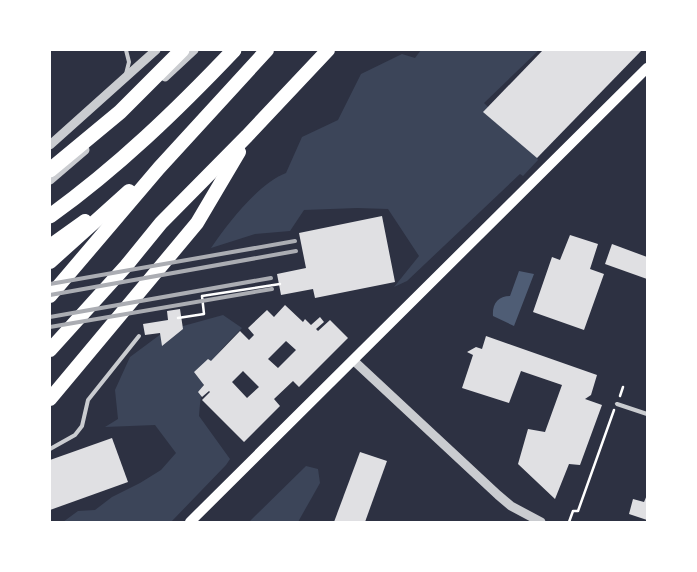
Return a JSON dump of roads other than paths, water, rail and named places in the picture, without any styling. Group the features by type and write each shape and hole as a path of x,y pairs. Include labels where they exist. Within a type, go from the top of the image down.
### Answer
{"highway":[{"path":"50,170 120,112 182,50"},
{"path":"50,216 88,189 141,144 234,50"},
{"path":"50,296 159,168 267,50"},
{"path":"50,350 126,266 161,223 328,50"},
{"path":"50,399 197,223 247,136"},
{"path":"50,246 159,168"},
{"path":"50,262 135,186"}],"main road":[{"path":"190,522 647,68"}],"street":[{"path":"50,145 156,50"},
{"path":"50,180 194,50"},
{"path":"353,360 504,501 541,522"}],"lane":[{"path":"124,80 129,62 126,50"},
{"path":"50,449 75,435 82,426 88,400 139,336"},
{"path":"617,404 647,414"}],"railway":[{"path":"50,284 295,241"},
{"path":"50,295 296,251"},
{"path":"50,317 271,278"},
{"path":"50,327 272,289"}]}
